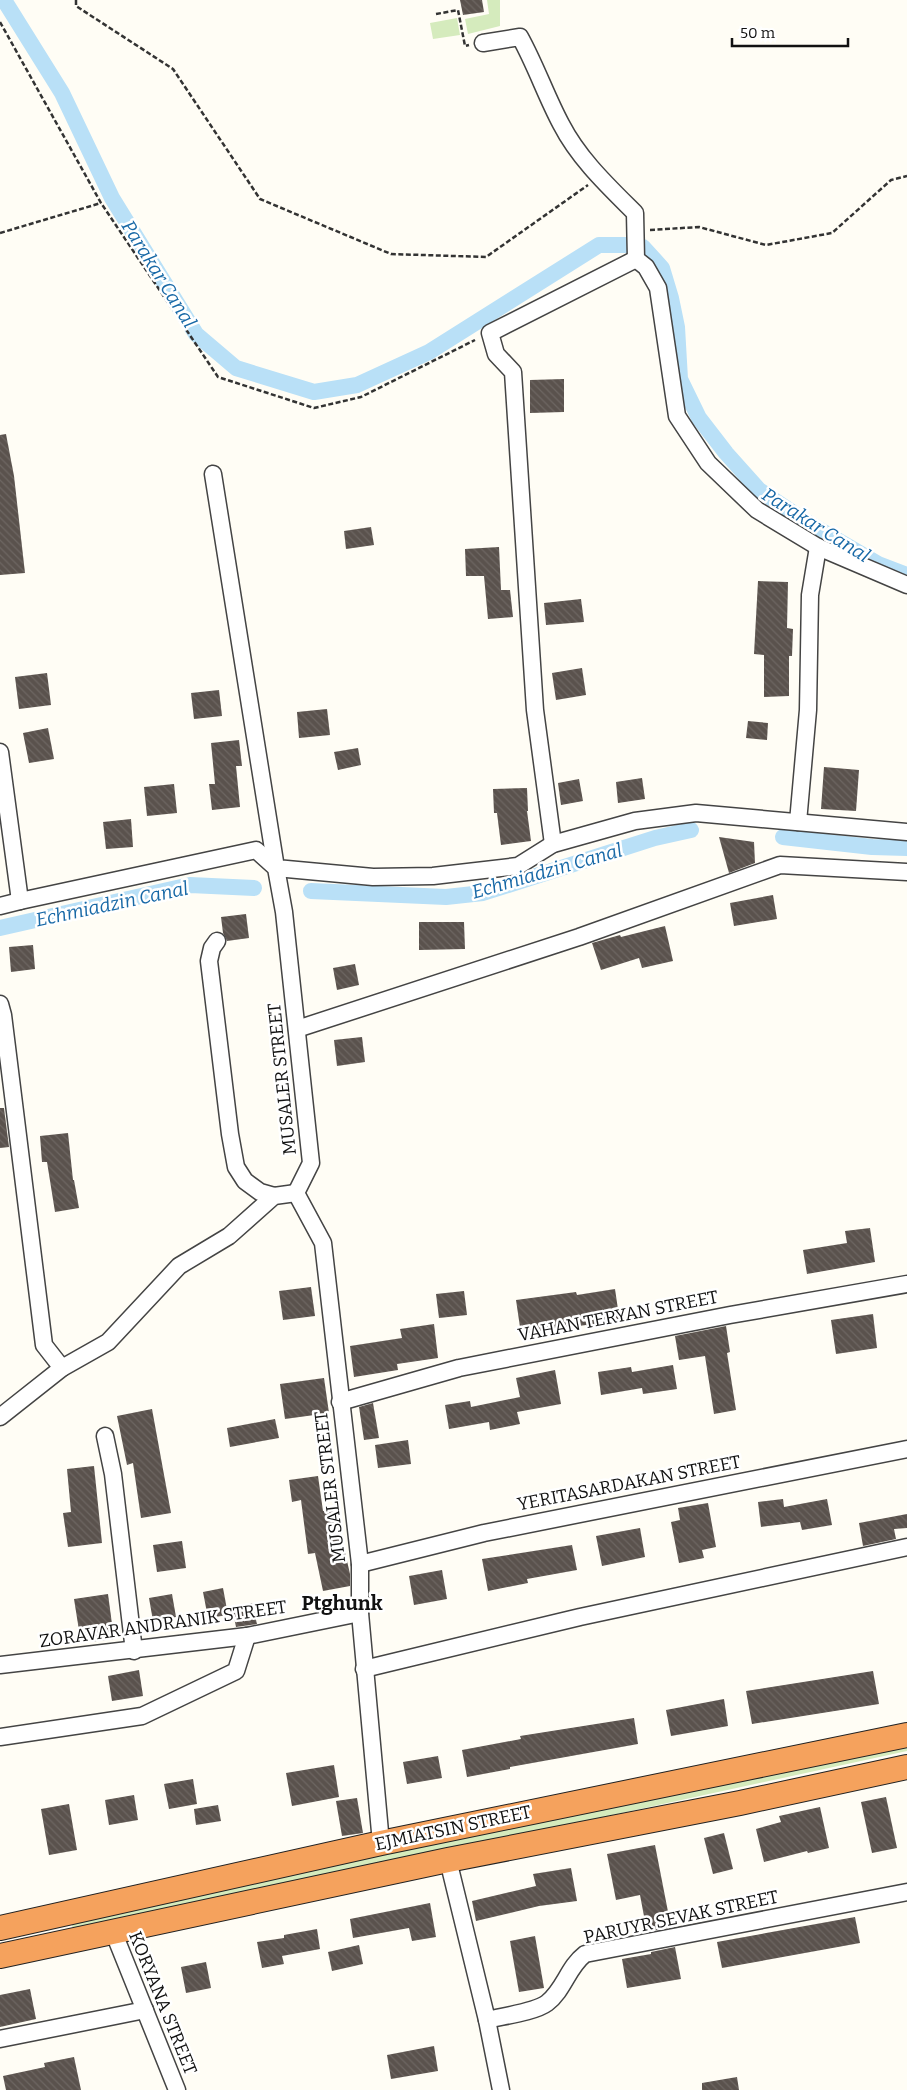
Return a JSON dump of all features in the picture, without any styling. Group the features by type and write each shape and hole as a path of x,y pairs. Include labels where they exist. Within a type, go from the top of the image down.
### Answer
{"highway":[{"name":"EJMIATSIN STREET","path":"0,1928 381,1843 907,1735"},
{"name":"EJMIATSIN STREET","path":"0,1956 448,1860 740,1803 907,1767"},
{"path":"34,1921 39,1947"}],"street":[{"path":"483,43 520,37 531,56 562,126 589,167 635,213 636,259 646,267 658,288 677,416 708,464 757,510 818,547 907,586"},
{"path":"553,844 535,710 513,372 496,354 490,333 636,259"},
{"name":"MUSALER STREET","path":"213,474 284,912 311,1163 296,1194 323,1243 360,1564 360,1613 364,1669 381,1843"},
{"path":"798,822 808,710 810,595 818,547"},
{"path":"0,752 20,901"},
{"path":"0,906 256,850 276,868 373,877 433,876 518,866 553,844 636,821 696,813 907,832"},
{"path":"297,1029 579,937 780,865 907,872"},
{"path":"217,941 212,948 209,961 230,1134 236,1167 245,1182 260,1192 274,1196 296,1194"},
{"path":"0,1004 6,1034 44,1345 62,1368"},
{"path":"0,1417 62,1368 108,1342 179,1266 230,1236 274,1196"},
{"name":"VAHAN TERYAN STREET","path":"340,1402 468,1366 730,1315 907,1284"},
{"path":"106,1436 113,1474 134,1651"},
{"name":"YERITASARDAKAN STREET","path":"360,1564 484,1533 907,1449"},
{"path":"364,1669 580,1617 907,1547"},
{"name":"ZORAVAR ANDRANIK STREET","path":"0,1665 134,1651 247,1636 360,1613"},
{"path":"0,1737 142,1716 236,1671 247,1636"},
{"path":"448,1860 487,2020 501,2090"},
{"name":"PARUYR SEVAK STREET","path":"487,2020 539,2007 547,2002 559,1989 572,1966 585,1954 907,1892"},
{"name":"KORYANA STREET","path":"113,1931 177,2090"},
{"path":"0,2039 145,2010"}],"path":[{"path":"76,0 76,6 173,69 260,200 391,254 486,257 599,177"},
{"path":"436,14 458,10 465,46 483,43"},
{"path":"0,22 101,203 218,377 314,408 361,397 490,333"},
{"path":"635,230 699,227 766,246 832,233 891,180 907,176"},
{"path":"0,233 101,203"}],"green space":[{"path":"487,0 500,0 500,26 468,34 465,19 489,14"},
{"path":"457,18 460,35 433,39 430,23"},
{"path":"907,1742 907,1751 74,1932 71,1922"}],"building":[{"path":"460,0 482,0 484,12 463,15"},
{"path":"564,379 564,412 530,413 530,380"},
{"path":"6,434 14,476 25,573 0,575 0,435"},
{"path":"371,527 374,545 346,549 344,531"},
{"path":"499,547 501,590 510,590 513,617 488,619 484,576 466,576 465,549"},
{"path":"758,581 788,582 787,628 793,629 792,656 789,656 789,696 764,697 764,655 754,654"},
{"path":"581,599 584,622 546,625 544,603"},
{"path":"582,668 586,695 556,700 552,673"},
{"path":"47,673 51,705 19,709 15,677"},
{"path":"219,690 222,716 194,719 191,693"},
{"path":"327,709 330,735 299,738 297,712"},
{"path":"748,721 768,723 767,740 746,738"},
{"path":"48,728 54,759 29,763 23,733"},
{"path":"239,740 242,766 236,766 240,807 212,810 209,784 215,784 211,743"},
{"path":"358,748 361,765 338,770 334,752"},
{"path":"824,767 859,770 856,811 821,809"},
{"path":"642,778 645,799 618,803 616,782"},
{"path":"579,779 583,801 561,805 558,783"},
{"path":"174,784 177,813 147,816 144,787"},
{"path":"527,788 527,811 531,841 501,845 497,813 494,813 493,789"},
{"path":"131,819 133,847 106,849 103,822"},
{"path":"719,837 754,842 755,863 729,873"},
{"path":"773,895 777,919 734,926 730,903"},
{"path":"246,914 249,938 227,941 223,933 221,917"},
{"path":"419,922 464,922 465,949 419,950"},
{"path":"665,926 673,961 642,968 639,958 601,970 592,943"},
{"path":"33,945 35,969 11,972 9,947"},
{"path":"355,964 359,985 337,990 333,968"},
{"path":"362,1037 365,1062 337,1066 334,1040"},
{"path":"0,1108 4,1108 9,1147 0,1148"},
{"path":"68,1133 73,1180 79,1208 55,1212 47,1162 42,1162 40,1136"},
{"path":"870,1228 875,1262 807,1274 803,1250 847,1243 845,1231"},
{"path":"311,1287 315,1316 283,1320 279,1291"},
{"path":"615,1289 620,1323 586,1328 586,1325 521,1334 516,1300 576,1292 577,1295"},
{"path":"464,1291 467,1315 439,1318 436,1294"},
{"path":"873,1314 877,1348 836,1354 831,1320"},
{"path":"434,1324 438,1358 397,1364 398,1370 354,1377 350,1346 402,1338 400,1329"},
{"path":"726,1326 730,1352 727,1353 736,1410 714,1414 705,1356 679,1360 675,1336"},
{"path":"673,1365 677,1389 643,1394 642,1388 601,1395 598,1372 631,1367 632,1372"},
{"path":"555,1370 561,1404 517,1412 520,1424 490,1430 489,1422 449,1429 445,1405 470,1401 471,1407 520,1397 516,1378"},
{"path":"324,1378 329,1413 285,1419 280,1384"},
{"path":"373,1403 379,1438 364,1440 359,1407"},
{"path":"152,1409 171,1513 141,1518 133,1463 127,1465 117,1416"},
{"path":"275,1419 279,1438 230,1447 227,1428"},
{"path":"408,1440 411,1464 378,1468 375,1445"},
{"path":"94,1466 102,1543 68,1547 63,1513 71,1512 67,1469"},
{"path":"318,1476 323,1511 336,1509 342,1553 345,1552 350,1574 350,1586 323,1591 315,1553 308,1554 301,1500 292,1502 289,1480"},
{"path":"783,1499 784,1507 827,1499 832,1525 802,1530 800,1522 761,1527 758,1502"},
{"path":"708,1503 716,1547 702,1550 704,1558 679,1563 671,1522 680,1520 678,1508"},
{"path":"907,1514 907,1528 894,1529 896,1539 863,1546 859,1523"},
{"path":"640,1528 645,1557 602,1566 596,1536"},
{"path":"182,1541 186,1568 157,1572 153,1545"},
{"path":"572,1545 577,1570 527,1579 528,1583 488,1591 482,1559"},
{"path":"442,1570 447,1599 414,1605 409,1576"},
{"path":"223,1588 228,1615 208,1618 203,1592"},
{"path":"108,1594 114,1639 81,1643 74,1599"},
{"path":"172,1594 176,1617 153,1621 149,1598"},
{"path":"252,1603 257,1624 236,1627 232,1607"},
{"path":"139,1670 143,1696 112,1701 108,1676"},
{"path":"873,1671 879,1704 752,1724 746,1691"},
{"path":"724,1699 728,1726 671,1736 666,1710"},
{"path":"634,1718 638,1744 510,1767 510,1769 467,1777 462,1750 521,1739 520,1736"},
{"path":"438,1756 442,1778 407,1784 403,1762"},
{"path":"334,1765 339,1797 292,1806 286,1773"},
{"path":"193,1779 197,1804 169,1809 164,1784"},
{"path":"134,1795 138,1820 109,1825 105,1800"},
{"path":"886,1797 897,1848 872,1853 861,1802"},
{"path":"357,1798 363,1833 342,1836 336,1801"},
{"path":"69,1804 77,1850 49,1855 41,1809"},
{"path":"218,1805 221,1821 196,1825 194,1809"},
{"path":"820,1807 829,1848 808,1853 807,1851 764,1862 756,1829 781,1822 779,1816"},
{"path":"724,1833 733,1869 713,1874 704,1838"},
{"path":"655,1845 671,1927 647,1932 640,1895 616,1900 607,1854"},
{"path":"571,1868 577,1901 539,1906 476,1921 472,1901 536,1886 533,1874"},
{"path":"430,1903 436,1937 412,1941 409,1928 353,1938 350,1919"},
{"path":"855,1917 860,1943 722,1968 717,1942"},
{"path":"317,1929 320,1949 282,1956 284,1964 262,1968 257,1942 284,1938 284,1935"},
{"path":"535,1936 544,1988 519,1992 510,1941"},
{"path":"359,1945 363,1964 332,1971 328,1952"},
{"path":"675,1947 681,1979 627,1988 622,1959 651,1954 651,1952"},
{"path":"206,1962 211,1988 186,1993 181,1967"},
{"path":"30,1989 36,2019 0,2027 0,1995"},
{"path":"434,2046 438,2071 391,2079 387,2055"},
{"path":"74,2057 81,2090 6,2090 3,2076 45,2067 44,2063"},
{"path":"737,2077 739,2090 702,2090 702,2083"}],"waterway":[{"name":"Parakar Canal","path":"4,0 62,93 112,198 196,334 236,368 314,392 357,385 429,352 599,245 627,245"},
{"name":"Parakar Canal","path":"643,247 662,268 671,298 677,327 680,379 699,418 726,453 759,490 808,523 878,564 907,575"},
{"name":"Echmiadzin Canal","path":"311,891 446,897 483,893 655,838 691,830"},
{"name":"Echmiadzin Canal","path":"783,837 872,847 907,848"},
{"name":"Echmiadzin Canal","path":"0,928 190,885 254,888"}],"district":[{"name":"Ptghunk","path":"342,1603"}]}
